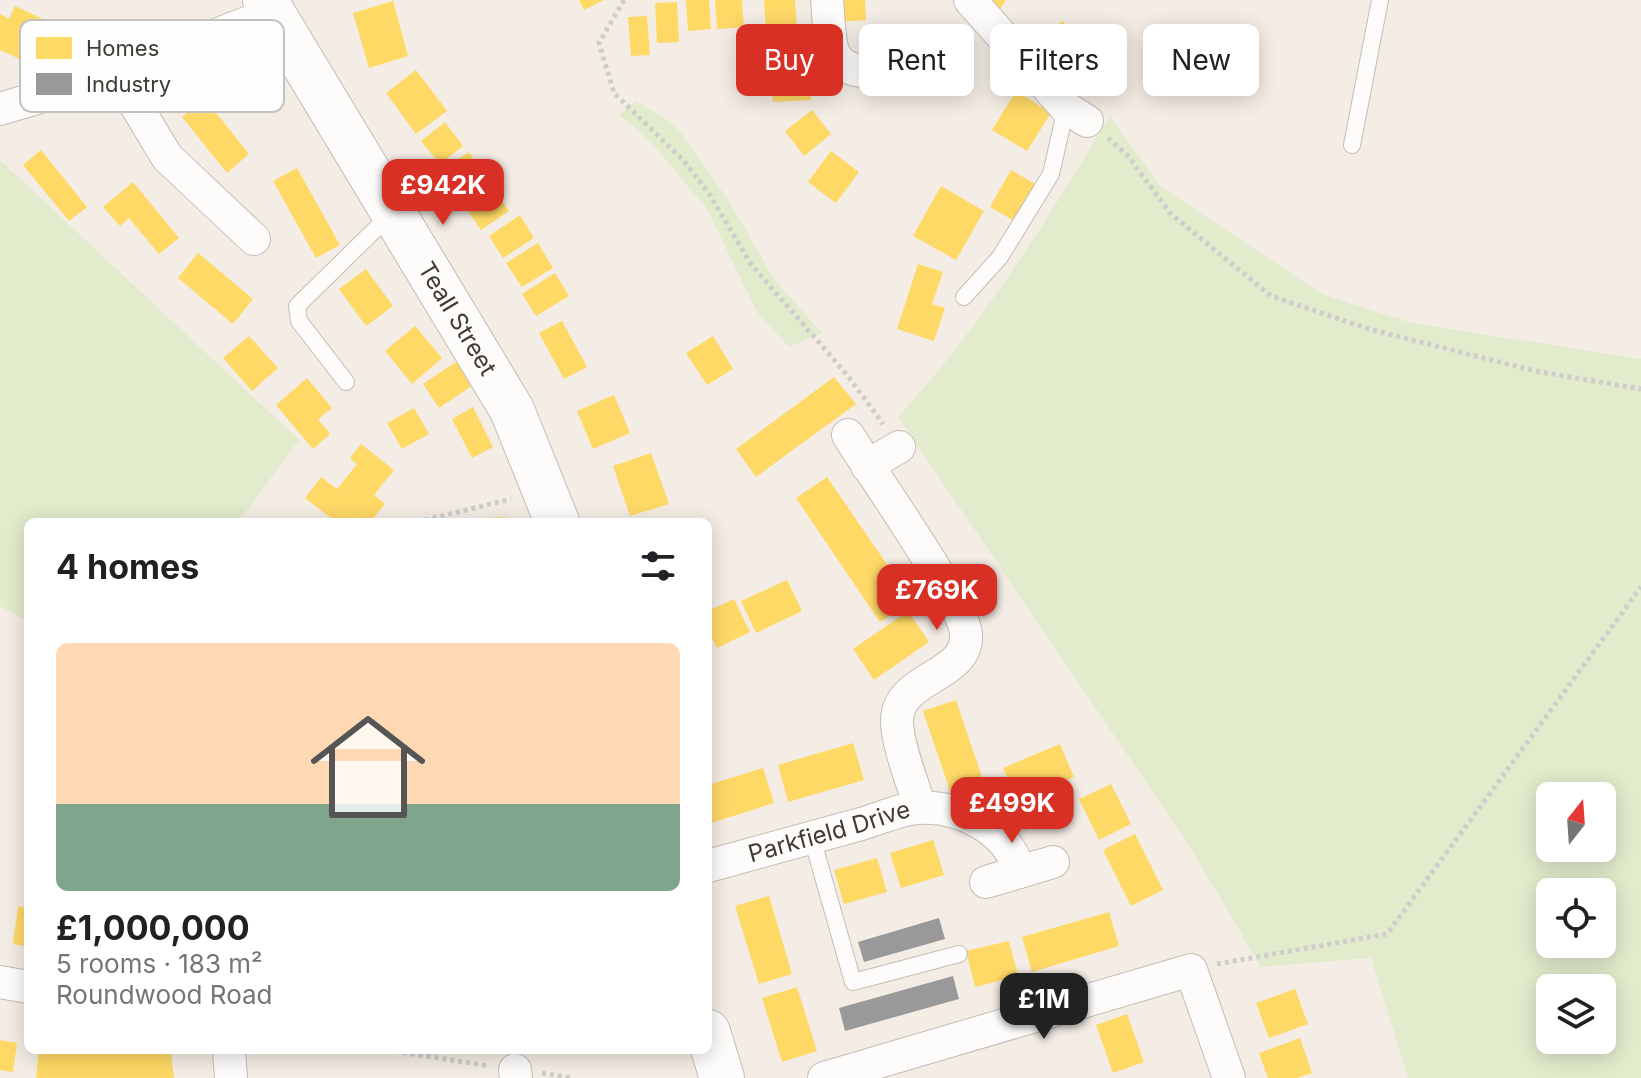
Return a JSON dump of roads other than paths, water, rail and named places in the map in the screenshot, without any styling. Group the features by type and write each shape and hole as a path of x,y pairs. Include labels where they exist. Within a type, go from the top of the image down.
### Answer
{"street":[{"path":"827,0 831,46 837,62 859,73"},
{"path":"970,0 1077,114"},
{"path":"238,20 269,6"},
{"name":"Teall Street","path":"284,31 512,410 552,506"},
{"path":"0,109 20,103"},
{"path":"140,112 167,157 254,239"},
{"path":"848,435 955,604 967,635 962,651 951,665 923,682 900,704 897,720 920,807"},
{"path":"867,466 899,447"},
{"name":"Parkfield Drive","path":"712,865 920,807 961,815 991,830 1015,853 1019,872"},
{"path":"986,882 1053,862"},
{"path":"824,1078 1031,1030 1191,970 1229,1078"},
{"path":"0,982 24,986"},
{"path":"712,1045 722,1078"},
{"path":"229,1054 231,1078"}],"lane":[{"path":"1352,145 1380,0"},
{"path":"964,297 1000,257 1051,174 1077,114"},
{"path":"346,382 299,321 297,306 394,211"},
{"path":"812,838 853,982 959,954"}]}
